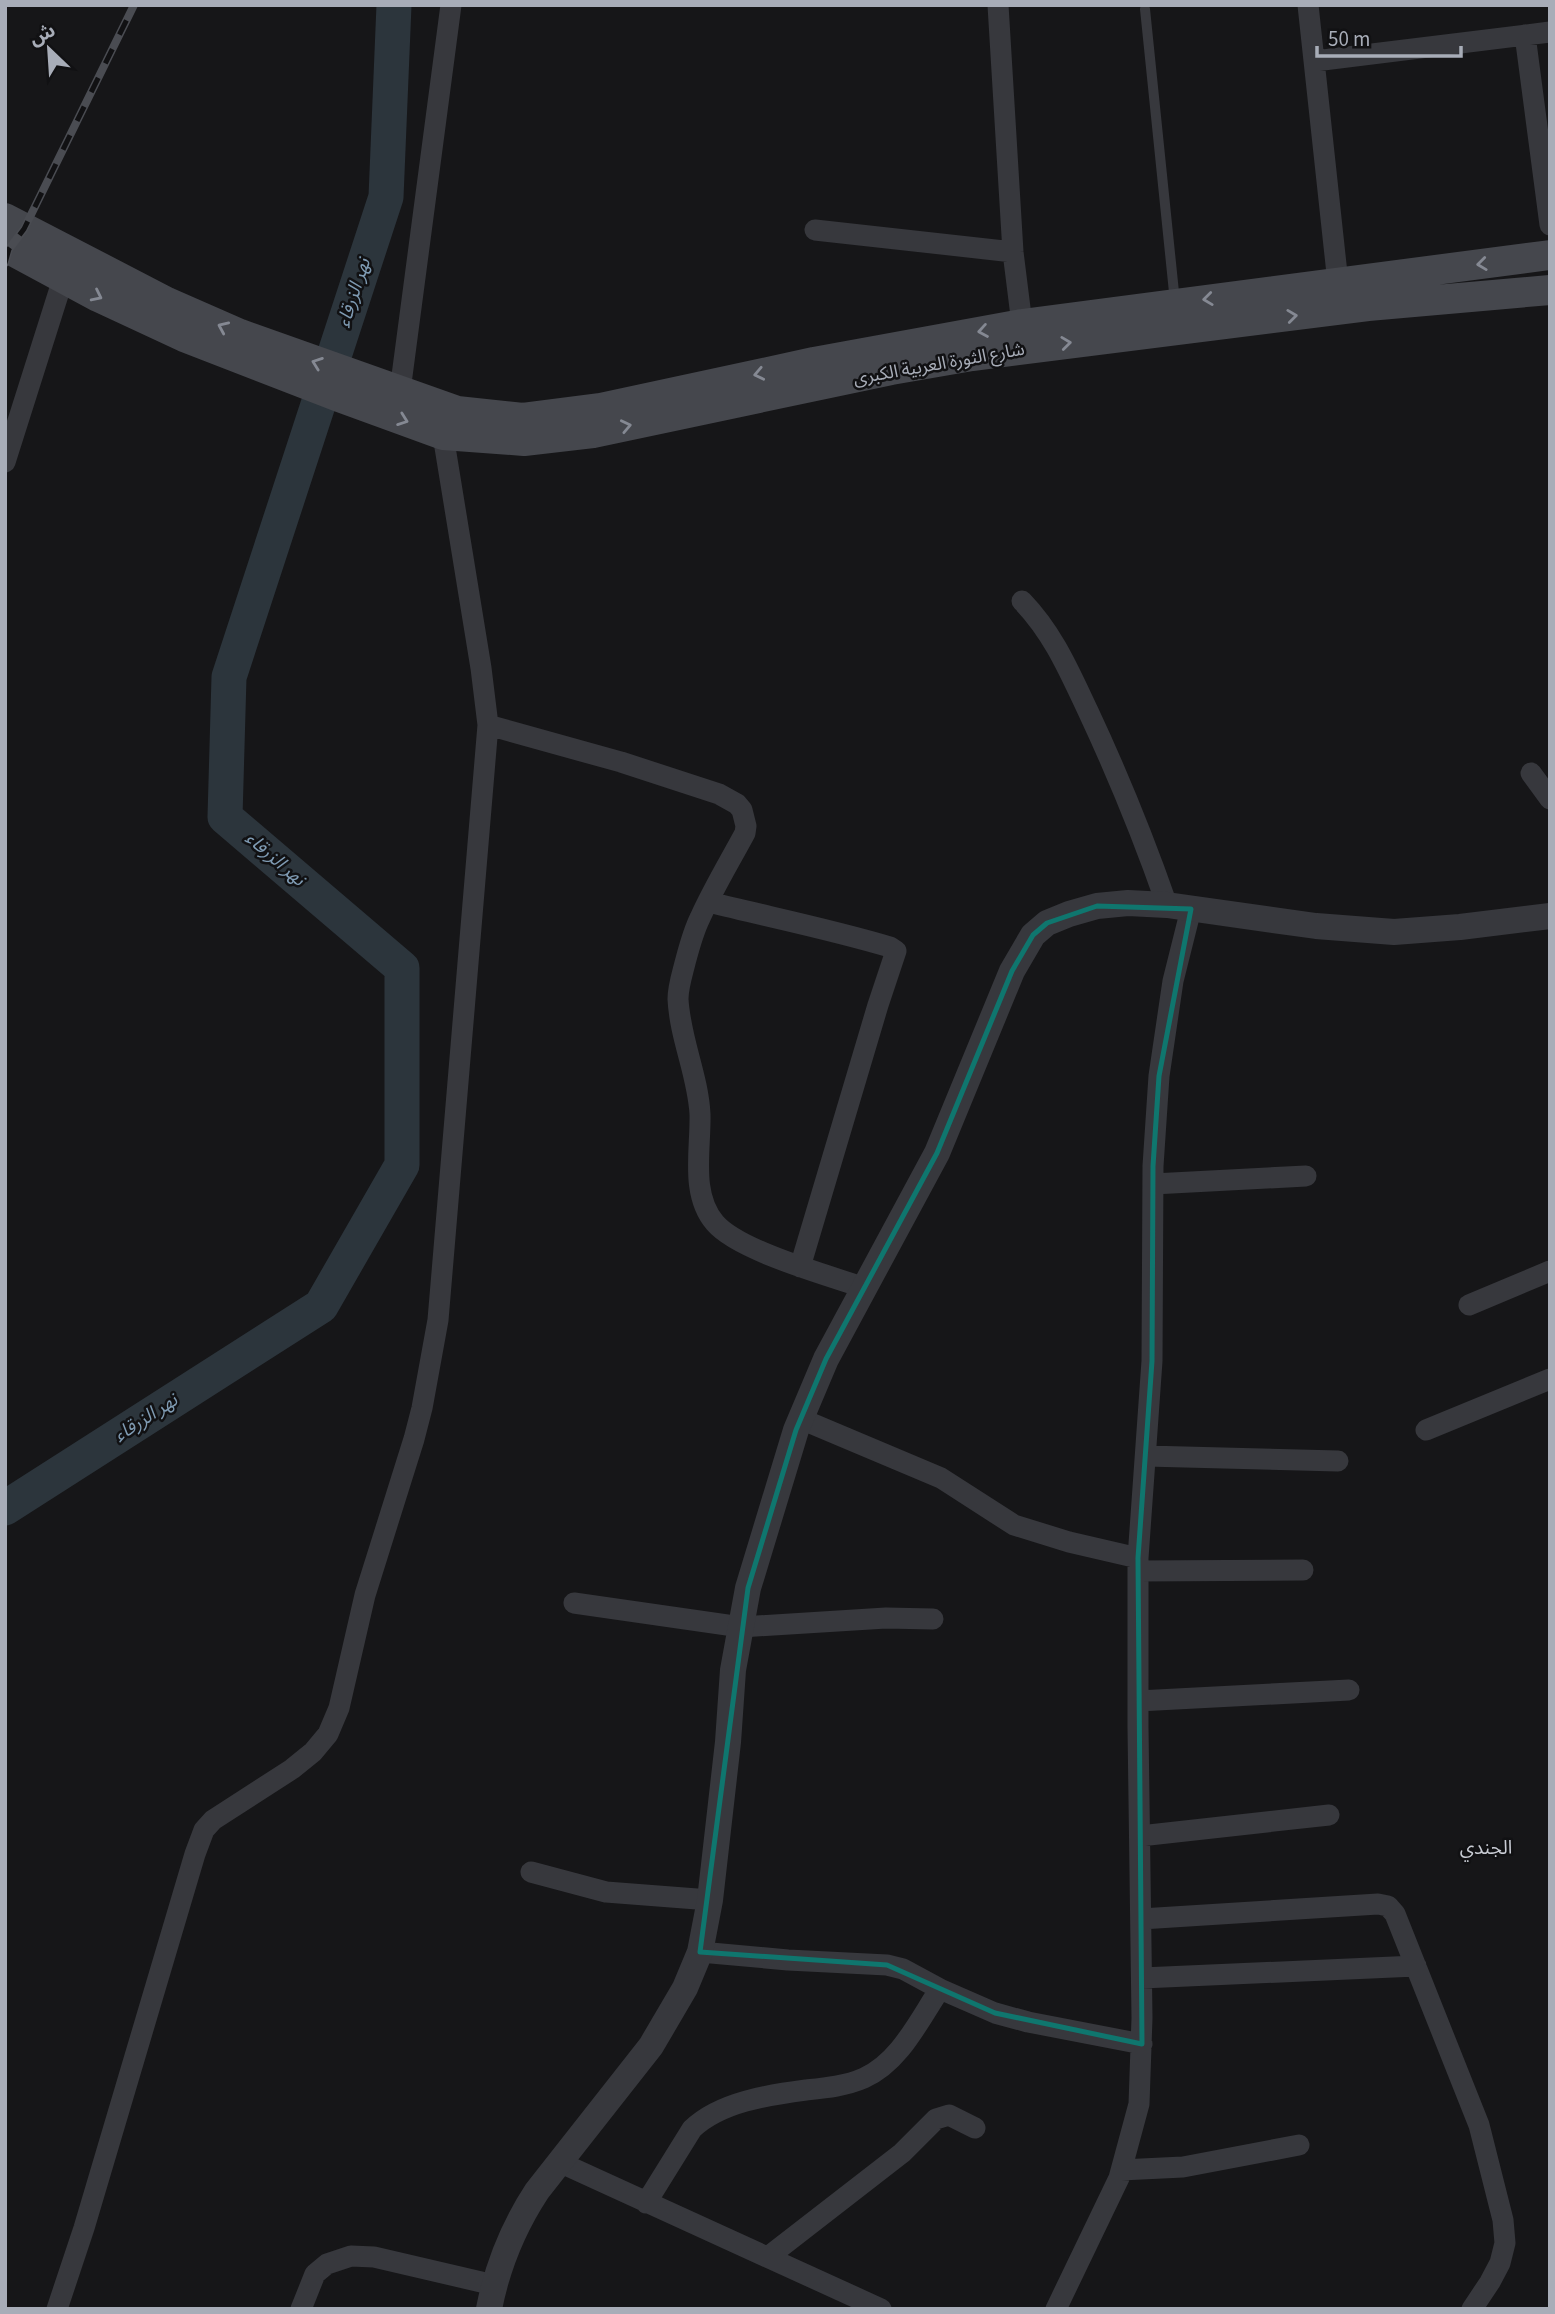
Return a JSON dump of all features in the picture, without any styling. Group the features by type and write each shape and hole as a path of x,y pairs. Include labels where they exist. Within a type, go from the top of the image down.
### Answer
{"main road":[{"path":"5,218 167,302 240,334 283,362"},
{"path":"5,247 63,279 184,337 283,362 343,385"},
{"name":"شارع الثورة العربية الكبرى","path":"343,385 400,391 457,411 480,415 523,418 561,415 814,362 1022,324 1550,255"},
{"name":"شارع الثورة العربية الكبرى","path":"343,385 443,435 524,441 593,433 891,370 972,356 1367,306 1550,290"}],"street":[{"path":"400,391 451,5"},
{"path":"998,5 1013,252 1022,324"},
{"path":"1308,5 1338,283"},
{"path":"1315,61 1550,32"},
{"path":"1525,35 1550,225"},
{"path":"815,230 1013,252"},
{"path":"5,462 63,279"},
{"path":"57,2309 204,1830 213,1820 313,1752 328,1734 339,1708 365,1595 422,1408 438,1320 488,725 443,435"},
{"path":"1022,601 1041,621 1058,648 1108,751 1143,838 1179,907 1173,981 1159,1076 1153,1184 1154,1305 1138,1564 1142,1978 1139,2104 1121,2170 1056,2309"},
{"path":"488,725 634,765 719,793 737,804 744,817 745,833 700,917 679,982 678,999 698,1095 699,1180 704,1204 716,1224 731,1237 800,1267 865,1287"},
{"path":"1531,773 1550,799"},
{"path":"709,902 813,926 891,947 896,951 877,1005 800,1267"},
{"path":"301,2309 314,2274 327,2264 351,2256 384,2259 491,2297 522,2214 559,2162 651,2046 684,1988 700,1952 710,1900 728,1742 733,1670 748,1588 766,1521 801,1419 826,1359 887,1251 937,1153 1012,971 1033,935 1047,923 1097,906 1128,903 1179,907 1361,931 1424,931 1550,916"},
{"path":"1153,1184 1306,1176"},
{"path":"1469,1305 1550,1271"},
{"path":"1426,1430 1550,1379"},
{"path":"801,1419 942,1478 1014,1525 1138,1564 1303,1570"},
{"path":"1146,1456 1338,1461"},
{"path":"574,1603 741,1627 886,1618 933,1619"},
{"path":"1138,1701 1349,1690"},
{"path":"1140,1836 1329,1815"},
{"path":"531,1872 606,1892 710,1900"},
{"path":"1141,1919 1378,1904 1388,1906 1395,1914 1479,2125 1503,2220 1505,2243 1500,2263 1472,2309"},
{"path":"700,1952 887,1965 903,1969 995,2013 1028,2022 1142,2043"},
{"path":"1142,1978 1416,1966"},
{"path":"646,2203 692,2129 701,2120 719,2110 783,2093 823,2088 864,2078 897,2053 940,1989"},
{"path":"768,2257 902,2153 936,2119 949,2115 975,2128"},
{"path":"1121,2170 1183,2167 1299,2145"},
{"path":"559,2162 881,2309"}],"lane":[{"path":"1145,9 1175,303"}],"highlighted area":[{"path":"1097,906 1191,909 1159,1076 1153,1166 1152,1361 1138,1558 1142,2044 995,2013 887,1965 700,1952 748,1588 796,1430 826,1359 937,1153 1012,971 1033,935 1047,923"}],"waterway":[{"name":"نهر الزرقاء","path":"5,1508 321,1306 402,1165 402,968 225,817 229,677 386,197 394,5"}],"railway":[{"path":"5,263 9,249 24,229 134,5"}],"district":[{"name":"الجندي","path":"1486,1848"}]}
